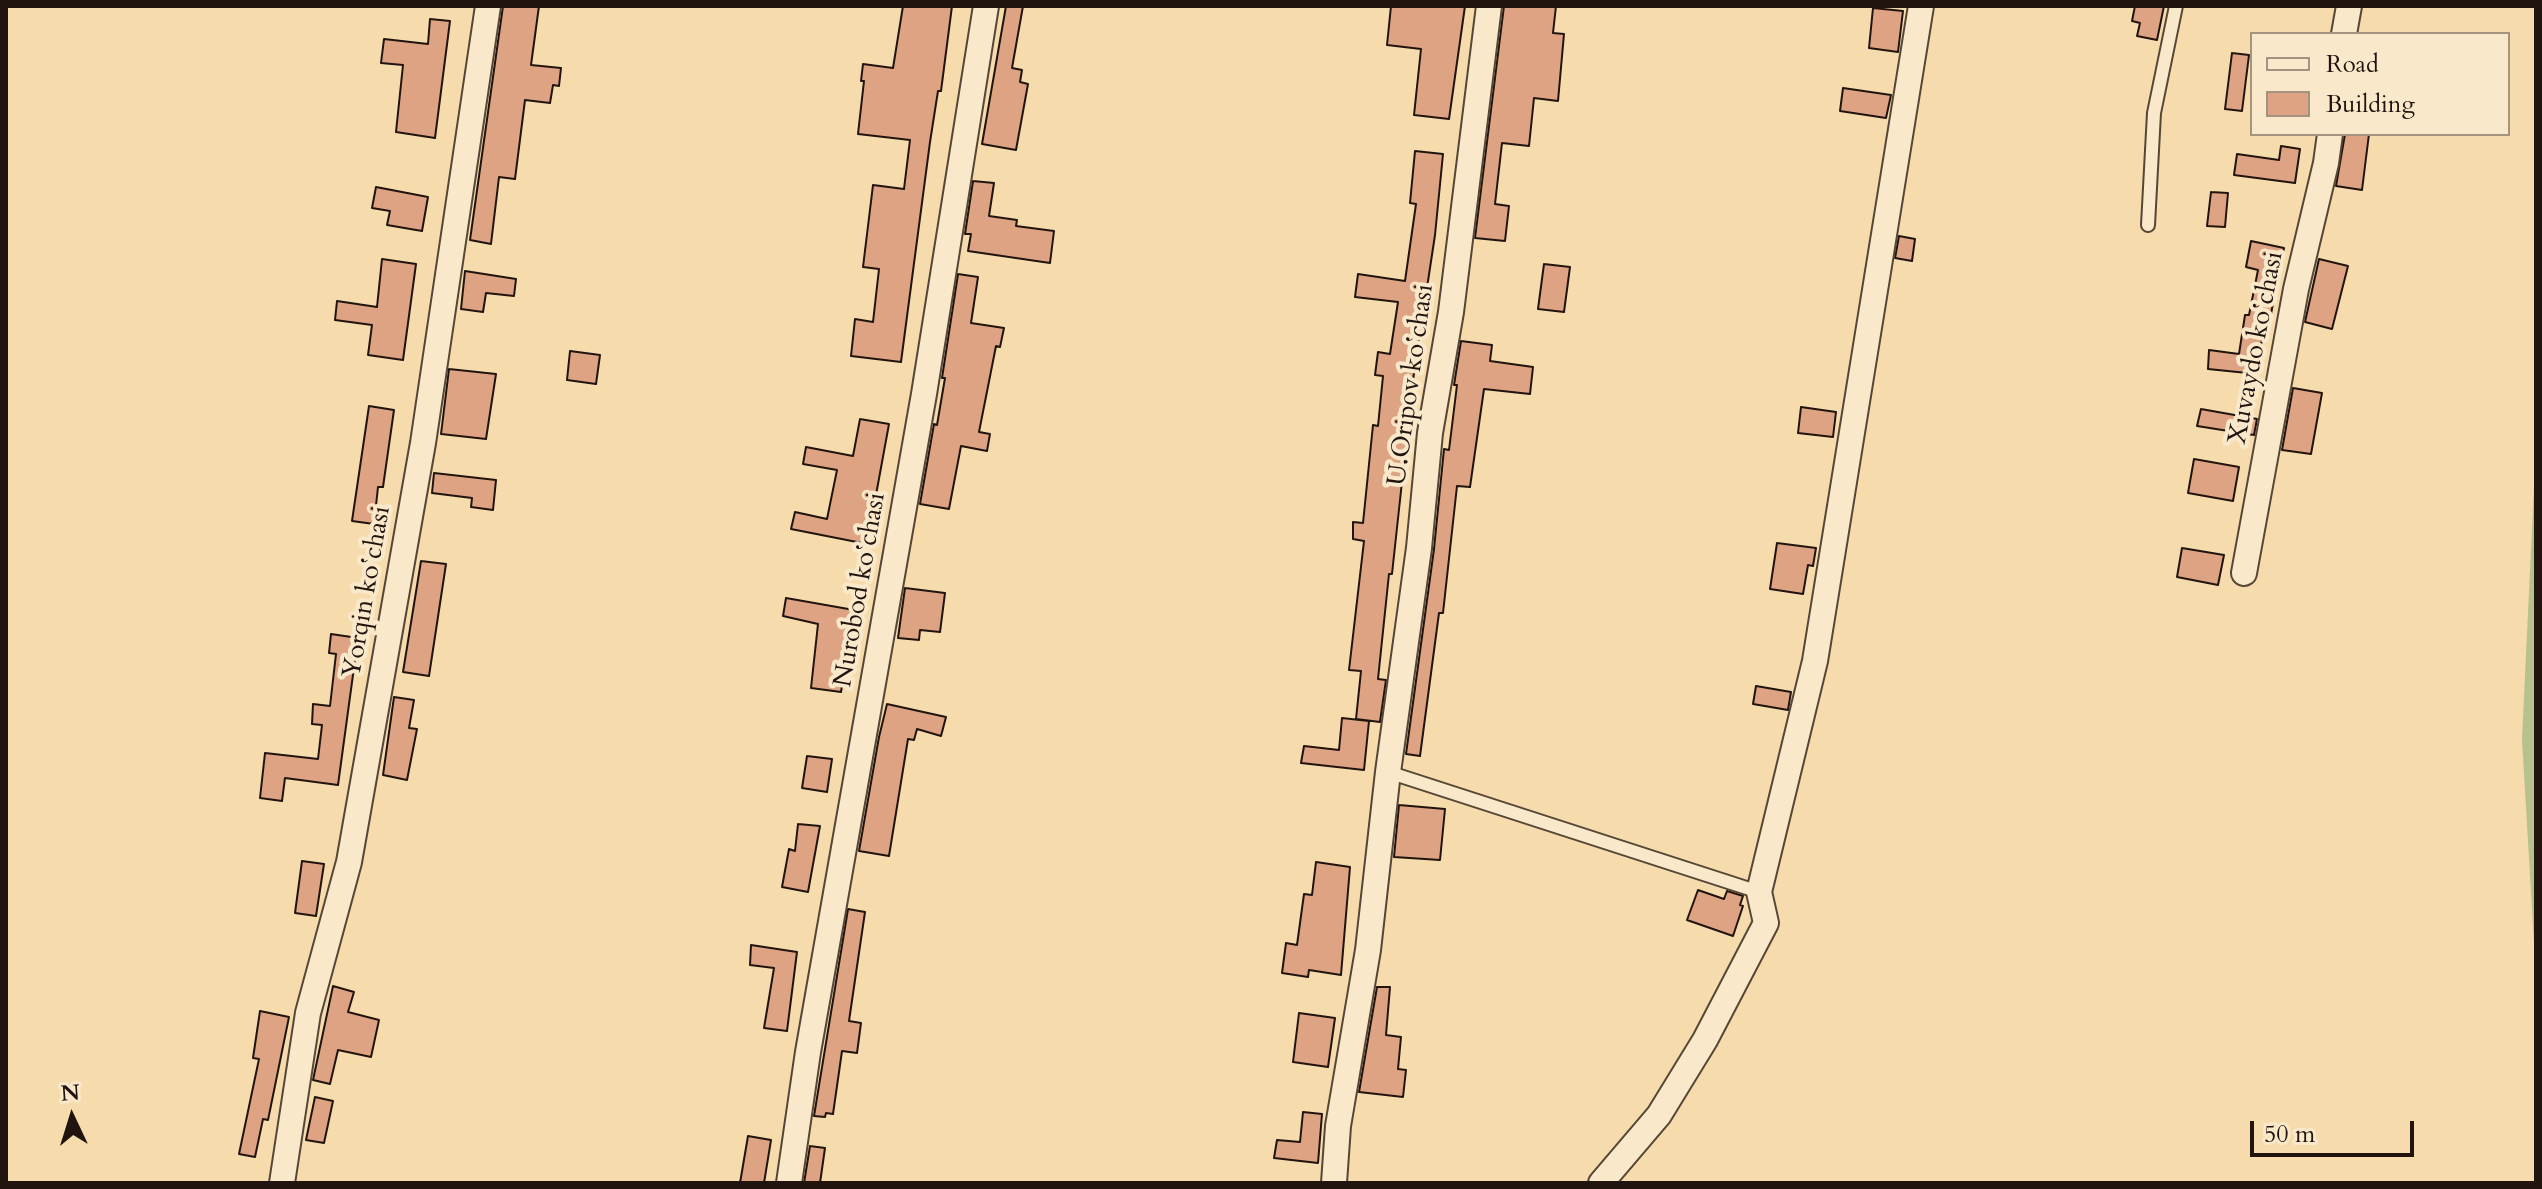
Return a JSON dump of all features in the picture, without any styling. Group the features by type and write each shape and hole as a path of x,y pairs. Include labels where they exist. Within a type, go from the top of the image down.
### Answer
{"street":[{"name":"Yorqin koʻchasi","path":"282,1183 308,1013 349,862 417,474 488,6"},
{"name":"Nurobod koʻchasi","path":"789,1183 808,1052 924,394 986,6"},
{"name":"U.Oripov koʻchasi","path":"1334,1183 1338,1126 1368,950 1388,772 1419,548 1430,433 1451,312 1489,6"},
{"path":"1601,1183 1659,1115 1705,1040 1766,923 1759,892 1815,661 1921,6"},
{"path":"2344,32 2349,6"},
{"name":"Xuvaydo koʻchasi","path":"2244,573 2290,319 2330,136"}],"lane":[{"path":"2148,225 2154,113 2176,6"},
{"path":"1388,772 1759,892"}],"green space":[{"path":"2536,444 2536,978 2522,739"}],"building":[{"path":"503,6 539,6 531,65 561,68 559,86 553,85 550,103 525,100 515,179 499,177 491,244 470,240"},
{"path":"903,6 952,6 941,91 938,91 930,142 901,362 851,356 855,319 873,322 879,269 863,267 873,185 904,189 910,140 858,134 863,64 893,68"},
{"path":"1006,6 1023,6 1012,68 1022,70 1020,82 1028,84 1016,150 982,144"},
{"path":"1391,6 1465,6 1449,119 1414,115 1421,49 1387,45"},
{"path":"1504,6 1556,6 1553,33 1564,34 1558,101 1534,98 1529,146 1502,143 1495,204 1509,206 1505,241 1475,238"},
{"path":"2135,6 2164,6 2157,40 2137,36 2140,23 2132,21"},
{"path":"1873,8 1903,11 1898,52 1869,48"},
{"path":"430,19 450,21 435,138 396,132 403,65 381,63 384,39 428,44"},
{"path":"2232,53 2249,55 2242,111 2225,109"},
{"path":"1843,88 1891,95 1886,118 1840,111"},
{"path":"2345,136 2369,136 2362,190 2336,186"},
{"path":"2281,146 2300,149 2295,183 2234,175 2237,154 2279,160"},
{"path":"1415,151 1443,154 1435,235 1413,380 1392,574 1389,574 1378,679 1386,680 1380,722 1356,719 1361,671 1349,670 1364,541 1353,539 1353,522 1363,523 1373,425 1378,426 1383,376 1375,375 1378,352 1390,354 1398,302 1355,297 1358,274 1405,281 1416,204 1410,203"},
{"path":"973,181 994,183 989,216 1017,220 1016,226 1054,231 1050,263 968,251 971,234 965,234"},
{"path":"376,187 428,197 422,231 387,225 390,211 372,208"},
{"path":"2211,192 2228,193 2225,227 2207,226"},
{"path":"1899,236 1915,239 1912,261 1895,258"},
{"path":"2251,241 2284,248 2270,319 2265,318 2257,374 2208,369 2209,350 2239,354 2245,315 2249,315 2258,270 2246,267"},
{"path":"382,259 416,264 403,360 368,355 372,325 335,320 337,301 377,307"},
{"path":"2319,259 2348,266 2332,329 2305,322"},
{"path":"1544,264 1570,267 1564,312 1538,309"},
{"path":"465,271 516,279 514,296 486,293 483,312 461,309"},
{"path":"958,274 978,277 971,323 1004,328 1000,347 996,346 979,432 990,434 987,451 961,446 949,509 920,504 945,378 942,378"},
{"path":"1461,341 1492,345 1490,361 1533,367 1530,394 1484,389 1470,487 1457,486 1443,613 1439,613 1420,756 1406,754 1434,549 1444,449 1449,450"},
{"path":"570,351 600,355 596,384 567,380"},
{"path":"449,369 496,374 486,439 441,434"},
{"path":"2293,388 2322,393 2311,454 2282,450"},
{"path":"369,406 394,410 383,487 378,487 374,524 352,521"},
{"path":"1801,407 1836,412 1833,437 1798,433"},
{"path":"2201,409 2257,419 2254,435 2197,426"},
{"path":"860,419 889,424 867,544 791,529 795,512 827,519 837,470 803,464 806,447 853,456"},
{"path":"2194,459 2239,467 2233,501 2188,493"},
{"path":"434,473 496,480 493,510 471,507 472,498 432,493"},
{"path":"1777,543 1816,548 1813,566 1808,565 1803,594 1770,589"},
{"path":"2182,548 2224,555 2218,585 2177,577"},
{"path":"421,561 446,564 429,676 403,672"},
{"path":"905,588 945,593 940,632 920,630 919,640 898,638"},
{"path":"786,598 854,610 841,692 811,688 818,624 783,616"},
{"path":"331,634 358,638 338,785 285,778 282,801 260,798 265,753 318,759 322,725 312,724 313,704 330,706 336,654 329,653"},
{"path":"1756,686 1791,692 1788,710 1753,704"},
{"path":"394,697 414,700 409,728 417,729 407,780 383,775"},
{"path":"887,704 946,717 941,736 917,729 914,740 908,739 889,856 859,851"},
{"path":"1342,718 1369,721 1364,770 1301,763 1304,746 1339,750"},
{"path":"807,756 832,759 827,792 802,788"},
{"path":"1399,805 1445,809 1440,860 1394,857"},
{"path":"798,824 820,826 808,892 782,887 789,849 795,851"},
{"path":"302,861 324,864 316,916 295,913"},
{"path":"1316,862 1350,867 1341,975 1309,970 1308,977 1282,973 1286,943 1297,945 1304,894 1312,895"},
{"path":"1698,890 1724,899 1727,891 1743,896 1740,905 1743,906 1733,936 1687,920"},
{"path":"848,909 865,912 849,1021 861,1023 857,1053 842,1051 833,1114 814,1116"},
{"path":"751,945 797,952 787,1031 764,1028 774,968 750,965"},
{"path":"333,986 354,992 348,1012 379,1020 371,1057 338,1050 330,1084 313,1080"},
{"path":"1377,987 1390,987 1386,1035 1401,1037 1398,1069 1406,1070 1403,1097 1359,1092"},
{"path":"260,1011 289,1017 268,1120 263,1119 255,1157 239,1154 259,1059 253,1058"},
{"path":"1299,1013 1335,1018 1328,1067 1293,1062"},
{"path":"315,1097 333,1101 324,1143 306,1140"},
{"path":"1303,1112 1322,1114 1318,1163 1274,1158 1277,1140 1300,1142"},
{"path":"748,1136 771,1140 764,1183 740,1183"},
{"path":"810,1146 825,1148 820,1183 804,1183"}]}
